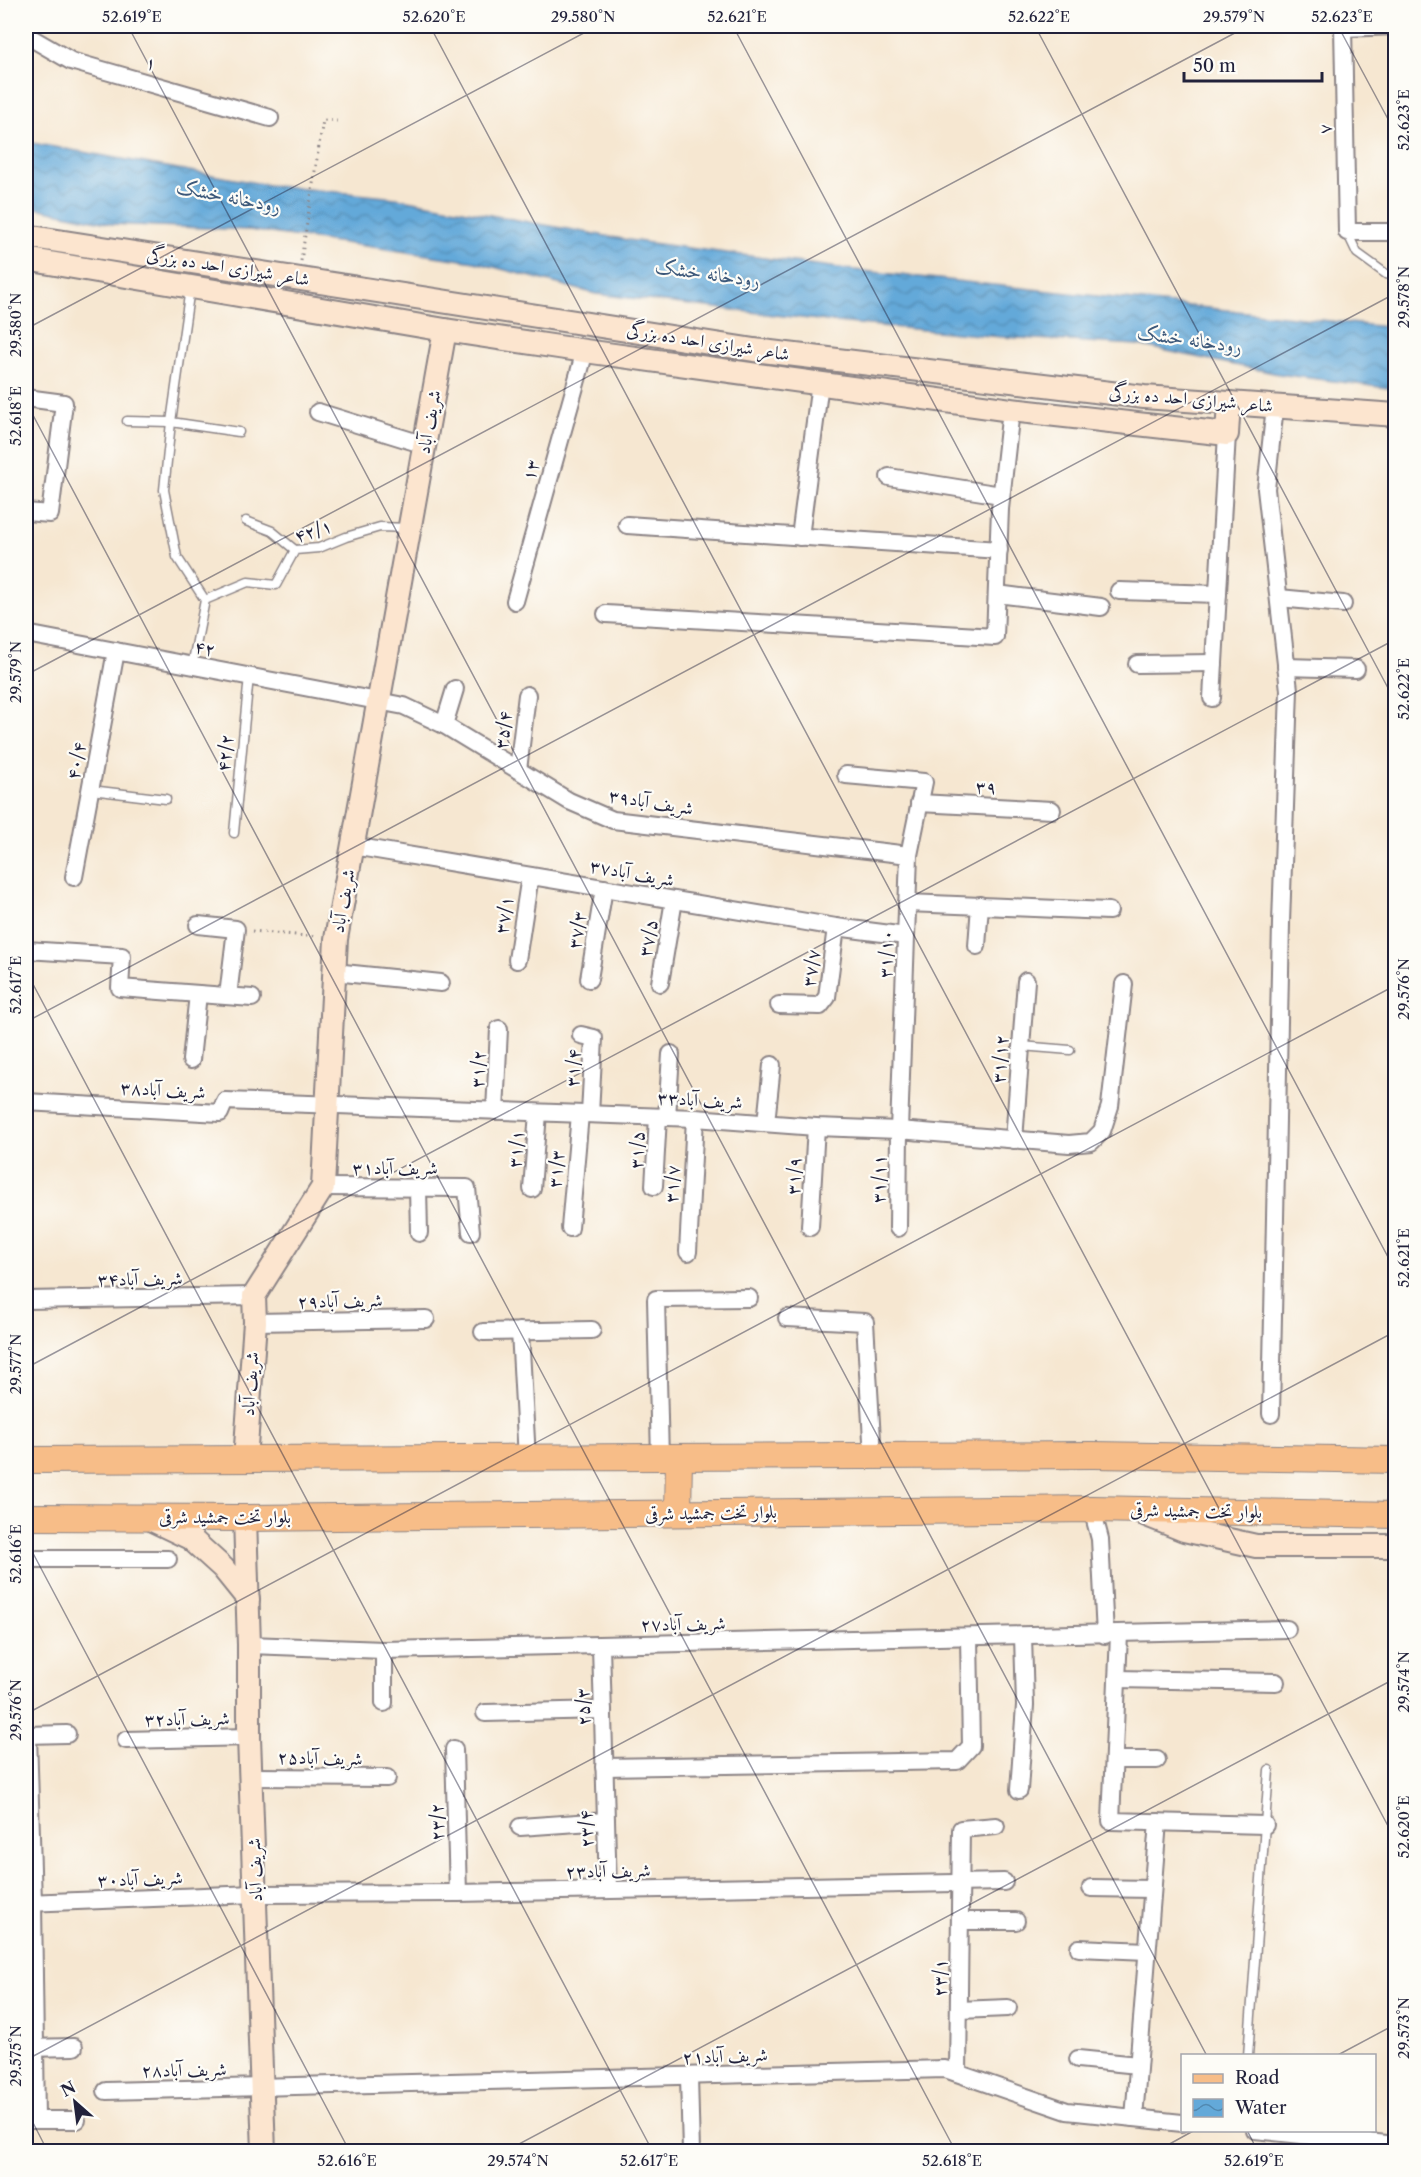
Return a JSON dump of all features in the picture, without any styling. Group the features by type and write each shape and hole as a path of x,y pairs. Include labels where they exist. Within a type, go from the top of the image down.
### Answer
{"main road":[{"path":"26,1460 1156,1455 1395,1460"},
{"path":"670,1458 678,1513"},
{"name":"بلوار تخت جمشید شرقی","path":"26,1516 245,1518 1092,1509 1395,1515"}],"street":[{"path":"1343,27 1395,26"},
{"name":"۷","path":"1343,27 1347,232"},
{"name":"۱","path":"26,35 71,61 270,118"},
{"path":"1347,232 1395,232"},
{"name":"شاعر شیرازی احد ده بزرگی","path":"26,236 754,350 1144,397 1395,415"},
{"path":"26,259 445,330 585,351 1011,410 1227,434"},
{"name":"شریف آباد","path":"245,1460 255,1296 323,1187 336,939 445,330"},
{"name":"۱۳","path":"515,600 585,351"},
{"path":"800,537 820,383"},
{"path":"26,398 64,403 50,514 26,512"},
{"path":"1212,698 1229,403"},
{"path":"1271,1414 1281,923 1289,690 1266,489 1275,406"},
{"path":"606,614 995,637 1001,495 1011,410"},
{"path":"318,412 424,445"},
{"path":"889,477 1001,495"},
{"path":"627,525 999,550"},
{"path":"1119,591 1218,594"},
{"path":"997,594 1101,607"},
{"path":"1279,598 1343,604"},
{"name":"۴۲","path":"26,634 378,701"},
{"name":"۴۰/۴","path":"74,878 116,651"},
{"path":"1137,664 1214,663"},
{"path":"1286,667 1356,669"},
{"path":"444,725 455,689"},
{"name":"۳۵/۴","path":"518,770 527,695"},
{"name":"شریف آباد۳۹","path":"378,701 404,706 444,725 569,801 613,820 909,855"},
{"name":"۳۱/۱۰","path":"846,775 924,782 909,855 899,1130"},
{"name":"۳۹","path":"919,803 1052,810"},
{"name":"شریف آباد۳۷","path":"352,846 836,927 906,936"},
{"name":"۳۷/۱","path":"517,960 530,876"},
{"name":"۳۷/۳","path":"589,979 604,888"},
{"name":"۳۷/۵","path":"660,983 674,900"},
{"path":"907,903 1109,911"},
{"path":"977,946 980,905"},
{"path":"198,925 236,929 228,996"},
{"name":"۳۷/۷","path":"779,1005 820,1006 827,997 836,927"},
{"path":"26,950 122,956 120,988 252,998"},
{"path":"334,972 441,983"},
{"name":"۳۱/۱۲","path":"1014,1140 1026,981"},
{"name":"شریف آباد۳۳","path":"328,1105 695,1118 816,1127 899,1130 1069,1144 1091,1142 1102,1131 1110,1106 1124,984"},
{"path":"191,1060 198,994"},
{"name":"۳۱/۲","path":"495,1111 499,1029"},
{"name":"۳۱/۴","path":"581,1035 594,1038 585,1114"},
{"name":"۳۱/۵","path":"654,1186 671,1054"},
{"path":"766,1123 772,1065"},
{"name":"شریف آباد۳۸","path":"26,1102 219,1113 225,1101 328,1105"},
{"name":"۳۱/۱","path":"532,1189 538,1113"},
{"name":"۳۱/۳","path":"570,1228 585,1114"},
{"name":"۳۱/۷","path":"688,1252 695,1118"},
{"name":"۳۱/۹","path":"810,1227 816,1127"},
{"name":"۳۱/۱۱","path":"898,1228 899,1130"},
{"name":"شریف آباد۳۱","path":"323,1187 467,1188 471,1232"},
{"path":"418,1188 419,1233"},
{"name":"شریف آباد۳۴","path":"26,1300 255,1296"},
{"path":"670,1458 656,1299 749,1298"},
{"name":"شریف آباد۲۹","path":"255,1322 426,1318"},
{"path":"787,1318 866,1322 873,1456"},
{"path":"483,1332 592,1330"},
{"path":"520,1331 527,1459"},
{"path":"1092,1509 1100,1539 1117,1678 1111,1821 1265,1825"},
{"path":"1135,1510 1184,1530 1256,1546 1395,1546"},
{"path":"144,1517 190,1538 223,1568 248,1599"},
{"name":"شریف آباد","path":"245,1518 249,1737 264,2151"},
{"path":"26,1559 168,1559"},
{"name":"شریف آباد۲۷","path":"249,1645 384,1650 1287,1629"},
{"path":"1019,1790 1025,1705 1023,1636"},
{"path":"604,1767 957,1761 971,1746 969,1638"},
{"name":"۲۵/۳","path":"601,1646 604,1767"},
{"path":"384,1650 384,1703"},
{"path":"1117,1678 1276,1682"},
{"path":"485,1713 603,1710"},
{"path":"68,1734 27,1735 31,2120 77,2120"},
{"name":"شریف آباد۳۲","path":"126,1740 249,1737"},
{"name":"۲۳/۲","path":"454,1749 458,1893"},
{"path":"1114,1760 1157,1760"},
{"name":"۲۳/۴","path":"604,1767 608,1890"},
{"name":"شریف آباد۲۵","path":"252,1777 387,1778"},
{"path":"520,1827 606,1821"},
{"path":"1134,2118 1158,1822"},
{"name":"۲۳/۱","path":"958,2073 961,1829 996,1826"},
{"name":"شریف آباد۲۳","path":"255,1894 458,1893 1004,1882"},
{"path":"1091,1888 1152,1889"},
{"name":"شریف آباد۳۰","path":"29,1903 255,1894"},
{"path":"961,1922 1016,1921"},
{"path":"1079,1948 1147,1951"},
{"path":"959,2010 1008,2008"},
{"path":"31,2048 75,2047"},
{"path":"1078,2059 1138,2065"},
{"name":"شریف آباد۲۱","path":"262,2088 945,2069 1067,2111 1181,2123"},
{"path":"689,2077 691,2151"},
{"name":"شریف آباد۲۸","path":"106,2091 262,2088"},
{"path":"1274,2132 1395,2145"}],"lane":[{"path":"1347,232 1357,253 1386,274 1395,276"},
{"path":"190,286 164,490 177,557 205,600 192,666"},
{"path":"127,422 171,422 239,432"},
{"path":"246,521 272,531 294,550"},
{"name":"۴۲/۱","path":"205,600 248,582 276,585 294,550 319,548 380,527 410,528"},
{"name":"۴۲/۲","path":"234,832 249,676"},
{"path":"91,790 166,799"},
{"path":"1021,1046 1070,1050"},
{"path":"1248,2054 1269,1770"}],"path":[{"path":"299,272 323,120 337,121"},
{"path":"236,929 336,939"}],"water":[{"name":"رودخانه خشک","path":"26,142 268,185 396,198 628,240 854,270 1395,328 1395,389 1279,374 1138,345 1002,337 836,322 596,294 475,262 249,230 112,224 26,206"}]}
